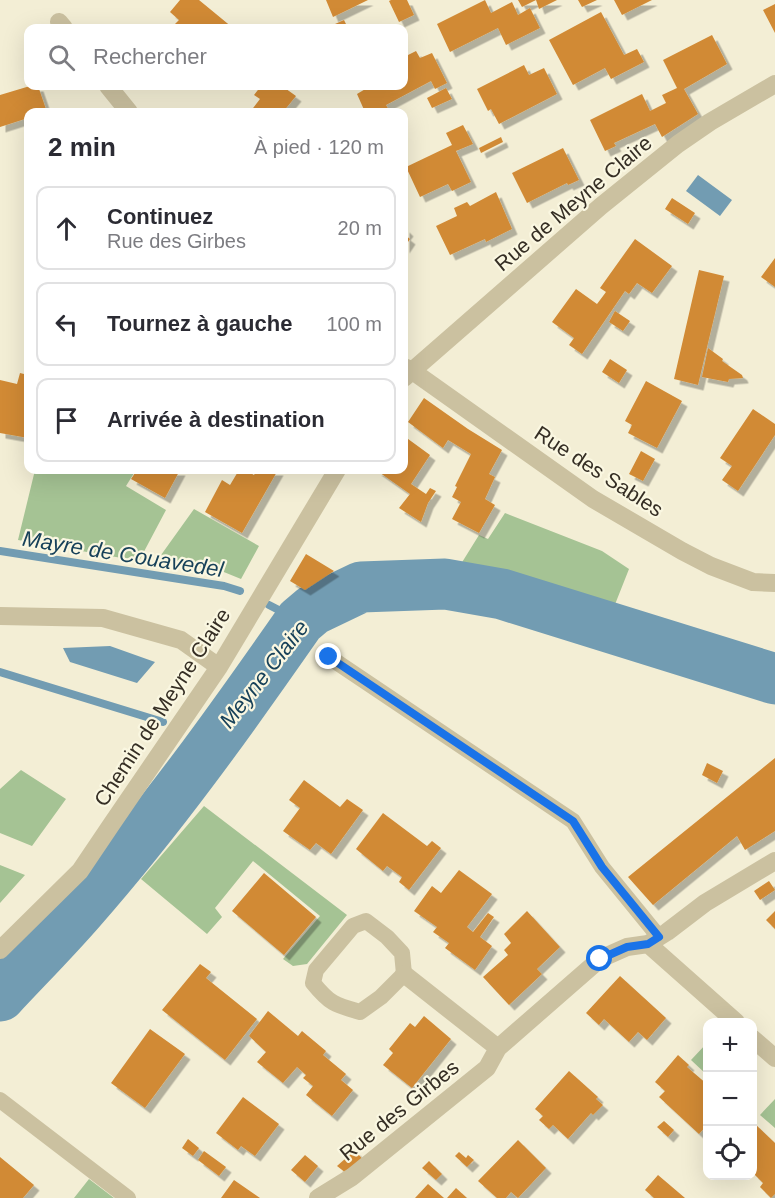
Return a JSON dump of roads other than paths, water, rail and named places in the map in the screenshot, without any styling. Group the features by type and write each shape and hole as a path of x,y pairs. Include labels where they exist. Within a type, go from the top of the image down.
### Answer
{"street":[{"name":"Rue de Meyne Claire","path":"408,370 678,144 710,122 775,84"},
{"path":"111,90 126,108"},
{"name":"Rue des Sables","path":"408,373 593,499 674,546 711,566 753,582 775,583"},
{"name":"Chemin de Meyne Claire","path":"0,950 80,871 219,667 334,474"},
{"path":"0,616 103,618 181,640 219,667"},
{"path":"731,1018 654,940 705,903 775,861"},
{"name":"Rue des Girbes","path":"318,1198 352,1177 487,1068 498,1048 600,959 627,947 654,940"},
{"path":"404,974 498,1048"},
{"path":"757,1042 775,1058"}],"lane":[{"path":"329,657 573,821 602,867 654,940"},
{"path":"366,921 387,937 402,953 404,974 381,997 360,1012 326,999 313,983 316,970 353,926 366,921"},
{"path":"0,1100 128,1198"}],"water":[{"path":"698,175 732,200 720,216 686,191"},
{"path":"110,646 155,662 137,683 70,662 63,648"}],"waterway":[{"name":"Mayre de Couavedel","path":"0,551 224,586 240,591"},
{"name":"Meyne Claire","path":"0,996 111,875 221,732 300,621 313,610 361,587 445,584 502,594 775,679"},
{"name":"Mayre de Couavedel","path":"269,605 300,621"},
{"path":"0,672 163,722"},
{"path":"202,726 222,732"}]}
